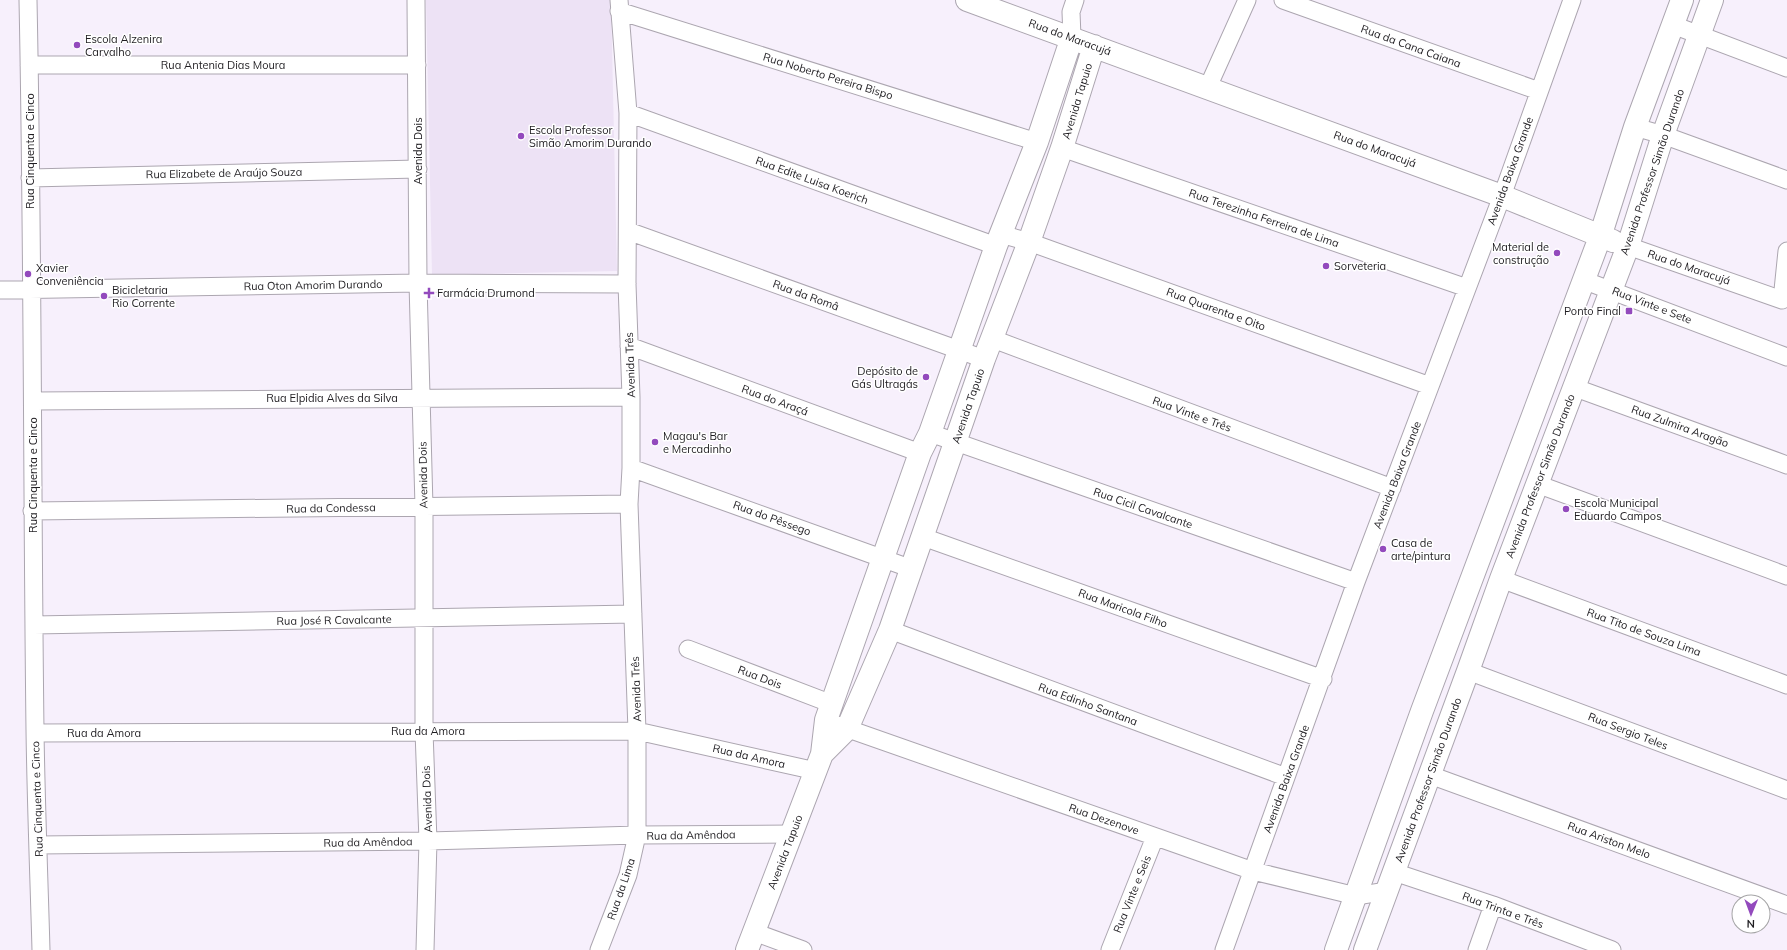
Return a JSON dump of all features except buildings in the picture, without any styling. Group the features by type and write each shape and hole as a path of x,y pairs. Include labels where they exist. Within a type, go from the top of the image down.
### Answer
{"street":[{"name":"Rua Cinquenta e Cinco","path":"28,0 30,290 34,401 32,511 35,733 41,950"},
{"name":"Avenida Dois","path":"416,0 418,283 424,507 424,730 428,841 425,950"},
{"name":"Rua do Maracujá","path":"967,0 1072,37 1502,196 1600,237 1782,300 1787,251"},
{"path":"1072,37 1071,12 1075,0"},
{"path":"1208,88 1248,0"},
{"name":"Rua da Cana Caiana","path":"1283,0 1539,91"},
{"name":"Avenida Baixa Grande","path":"1224,950 1323,679 1356,582 1502,196 1572,0"},
{"path":"1336,950 1422,711 1600,237 1635,127 1682,0"},
{"name":"Avenida Professor Simão Durando","path":"1365,950 1501,579 1628,246 1663,135 1712,0"},
{"name":"Avenida Três","path":"619,5 628,113 627,284 632,468 629,504 637,731"},
{"name":"Rua Noberto Pereira Bispo","path":"619,5 1037,142"},
{"path":"1673,25 1787,68"},
{"name":"Avenida Tapuio","path":"750,941 793,834 819,763 829,712 920,453 930,433 998,240 1037,142 1072,37"},
{"name":"Avenida Tapuio","path":"819,763 847,729 890,630 984,359 993,340 1062,148 1094,46"},
{"name":"Rua Antenia Dias Moura","path":"29,65 417,65"},
{"name":"Rua Edite Luisa Koerich","path":"628,113 998,240"},
{"path":"1635,127 1663,135 1787,180"},
{"name":"Rua Terezinha Ferreira de Lima","path":"1062,148 1467,288"},
{"name":"Rua Elizabete de Araújo Souza","path":"30,178 418,169"},
{"name":"Rua da Româ","path":"628,231 984,359"},
{"name":"Rua Quarenta e Oito","path":"998,240 1029,242 1430,386"},
{"name":"Rua Vinte e Sete","path":"1583,280 1787,357"},
{"name":"Rua Oton Amorim Durando","path":"0,290 418,283 627,284"},
{"name":"Rua Vinte e Três","path":"993,340 1392,488"},
{"name":"Rua do Araçá","path":"629,346 920,453"},
{"name":"Rua Zulmira Aragão","path":"1573,387 1787,465"},
{"name":"Rua Elpidia Alves da Silva","path":"34,401 631,397"},
{"name":"Rua Cicil Cavalcante","path":"930,433 1356,582"},
{"name":"Rua do Pêssego","path":"632,468 912,569"},
{"path":"1537,484 1787,576"},
{"name":"Rua da Condessa","path":"32,511 629,504"},
{"name":"Rua Maricola Filho","path":"923,537 1323,679"},
{"name":"Rua Tito de Souza Lima","path":"1501,579 1787,685"},
{"name":"Rua José R Cavalcante","path":"34,625 633,614"},
{"name":"Rua Edinho Santana","path":"890,630 1286,777"},
{"name":"Rua Dois","path":"688,649 829,712"},
{"name":"Rua Sergio Teles","path":"1468,671 1787,790"},
{"path":"1422,711 1450,721"},
{"name":"Rua Dezenove","path":"829,712 847,729 1253,871 1356,896 1391,881"},
{"name":"Rua da Amora","path":"35,733 424,730 637,731 819,763"},
{"name":"Rua da Lima","path":"599,950 628,875 637,835 637,731"},
{"name":"Rua Ariston Melo","path":"1430,775 1787,905"},
{"name":"Rua da Amêndoa","path":"38,845 428,841 637,835 793,834"},
{"name":"Rua Vinte e Seis","path":"1110,950 1155,837"},
{"name":"Rua Trinta e Três","path":"1391,881 1493,905 1612,950"},
{"path":"1477,950 1493,905"},
{"path":"750,941 803,950"}],"shaded area":[{"name":"Escola Professor Simão Amorim Durando","path":"426,0 611,0 617,271 432,275"}],"place":[{"name":"Escola Alzenira Carvalho","path":"77,45"},
{"name":"Escola Professor Simão Amorim Durando","path":"521,136"},
{"name":"Material de construção","path":"1557,253"},
{"name":"Sorveteria","path":"1326,266"},
{"name":"Xavier Conveniência","path":"28,274"},
{"name":"Farmácia Drumond","path":"429,293"},
{"name":"Bicicletaria Rio Corrente","path":"104,296"},
{"name":"Ponto Final","path":"1629,311"},
{"name":"Depósito de Gás Ultragás","path":"926,377"},
{"name":"Magau's Bar e Mercadinho","path":"655,442"},
{"name":"Escola Municipal Eduardo Campos","path":"1566,509"},
{"name":"Casa de arte/pintura","path":"1383,549"}]}
